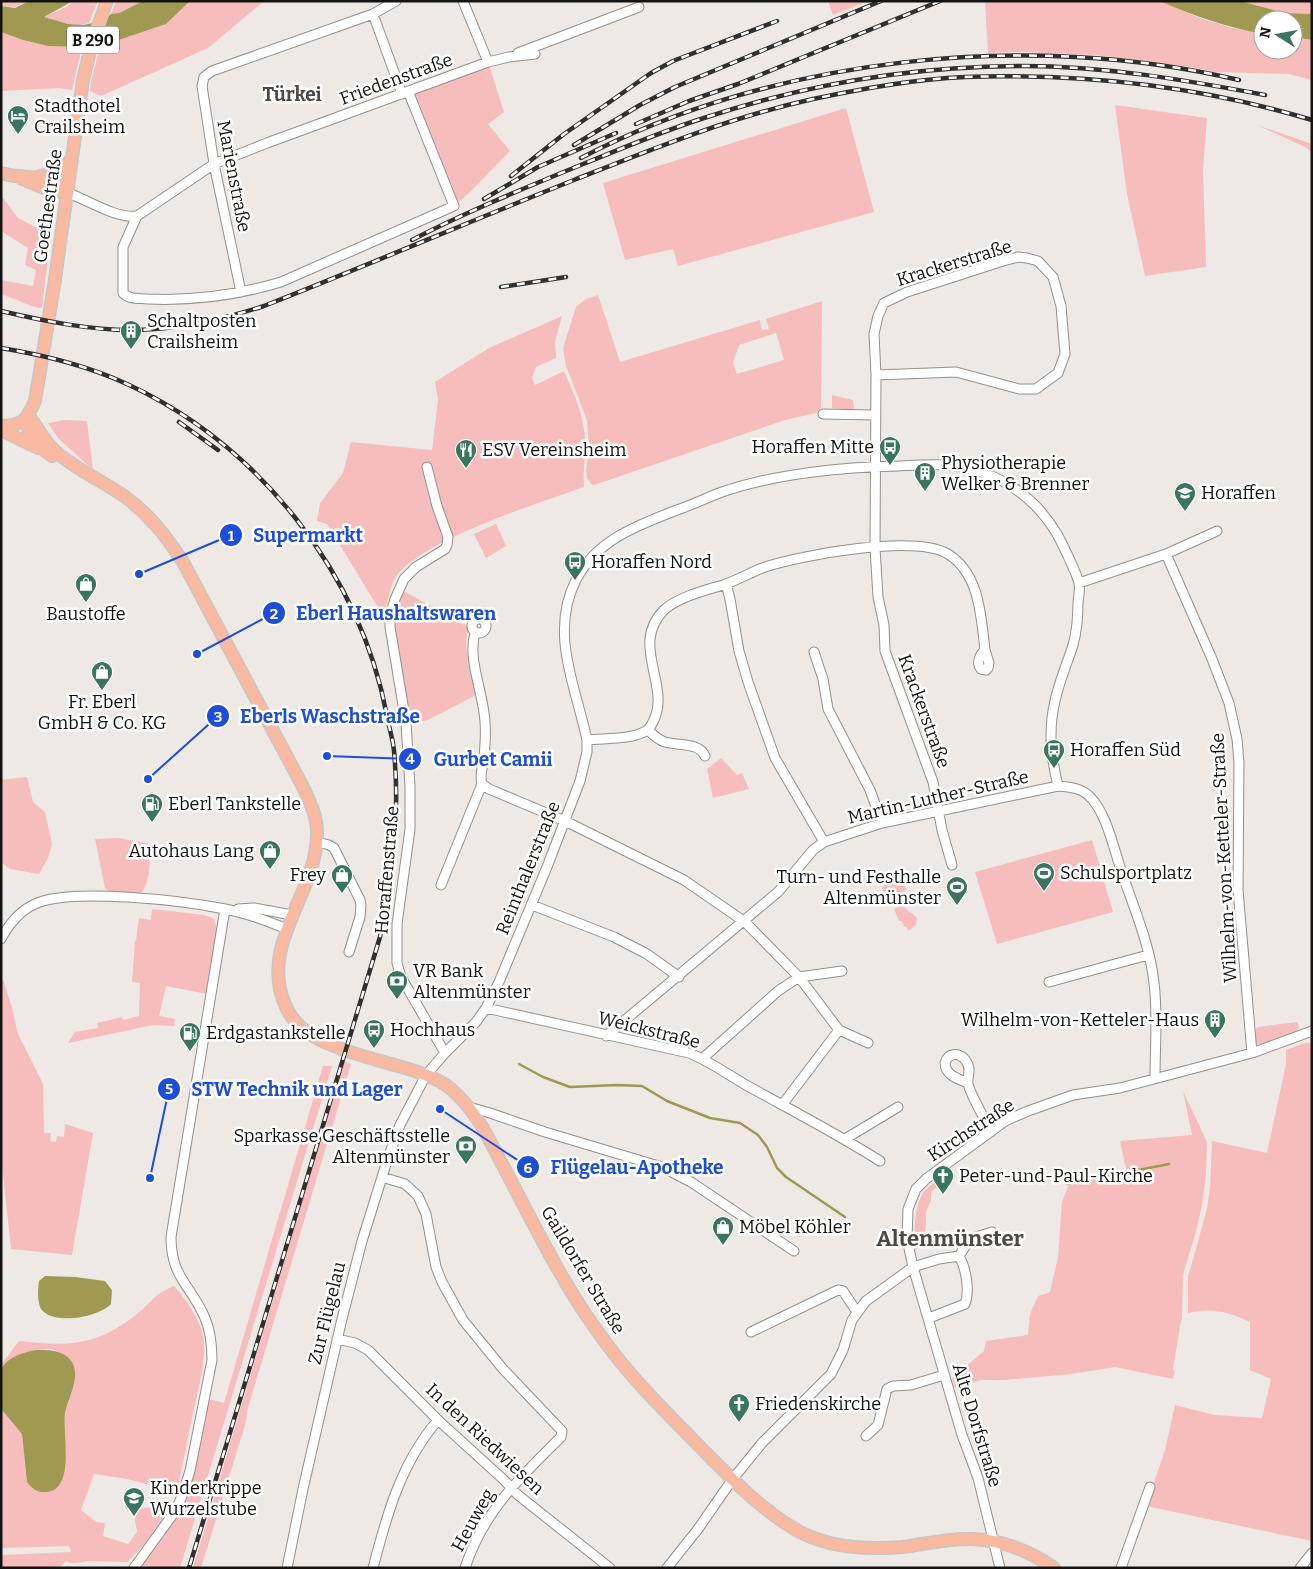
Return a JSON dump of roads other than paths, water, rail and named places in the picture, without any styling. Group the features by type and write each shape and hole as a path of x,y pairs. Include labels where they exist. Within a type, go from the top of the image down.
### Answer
{"main road":[{"name":"Goethestraße","path":"28,415 35,401 38,386 68,193 83,80 92,44 107,1"},
{"path":"38,177 60,170 71,160"},
{"path":"1,172 16,176 38,177 58,183 68,193"},
{"path":"16,176 26,182 54,192 68,193"},
{"path":"1,419 28,415"},
{"path":"1,428 17,424 28,415"},
{"name":"Gaildorfer Straße","path":"28,415 26,425 28,430 36,444 46,452"},
{"name":"Gaildorfer Straße","path":"28,415 54,450 114,489 136,505 154,522 183,562 302,784 316,819 317,842 310,871 287,929 277,974 278,987 287,1012 296,1023 317,1038 340,1048 426,1075 443,1082 458,1094 469,1107 490,1140 580,1307 614,1354 658,1404 732,1480 766,1510 802,1534 840,1545 871,1548 904,1546 952,1539 975,1539 994,1542 1028,1552 1054,1568"},
{"name":"Gaildorfer Straße","path":"1,428 46,452 72,469 114,489"}],"street":[{"path":"137,216 123,247 122,290 130,298 176,300 197,299 241,292 281,282 454,206 373,14 396,1"},
{"path":"463,1 488,62"},
{"name":"Friedenstraße","path":"509,57 639,7"},
{"name":"Marienstraße","path":"241,292 214,164 202,86 204,77 212,71 373,14"},
{"name":"Friedenstraße","path":"137,216 214,164 488,62 535,54"},
{"path":"68,193 117,214 131,217 137,216"},
{"name":"Krackerstraße","path":"876,375 956,372 1020,389 1036,389 1058,373 1065,354 1061,306 1052,277 1038,261 1018,257 907,292 884,303 878,316 874,334 876,375 875,548 878,597 884,625 885,651 933,782 952,866"},
{"path":"823,414 875,416"},
{"name":"Reinthalerstraße","path":"426,1075 476,1022 486,1008 532,905 565,821 584,767 587,752 587,740 564,649 566,610 575,581 585,565 608,542 627,531 722,492 761,482 818,472 874,466 918,465 965,468 996,478 1012,486 1025,495 1048,520 1063,547 1079,583 1077,627 1055,698 1051,724 1051,754 1058,786"},
{"name":"Horaffenstraße","path":"427,467 437,506 447,534 447,544 445,549 410,572 398,593 390,616 391,641 406,724 410,787 410,829 397,924 396,948 397,963 401,977 445,1053"},
{"path":"1079,583 1166,554 1217,531"},
{"path":"587,740 636,735 648,730 655,719 659,693 650,651 652,633 657,619 667,608 686,597 726,584 765,567 802,558 832,552 889,545 922,547 942,551 954,559 964,570 974,588 980,610 985,650"},
{"name":"Wilhelm-von-Ketteler-Straße","path":"1166,554 1219,676 1229,703 1237,739 1239,763 1238,890 1252,1053"},
{"path":"726,584 739,651 775,758 824,842"},
{"path":"441,885 482,784 485,722 472,643 475,632"},
{"path":"814,652 823,679 828,709 866,783 882,823"},
{"path":"648,730 664,742 696,748 703,751 706,756"},
{"path":"482,784 489,790 565,821 684,880 745,922 799,977 839,1030 868,1043"},
{"name":"Martin-Luther-Straße","path":"606,1036 745,922 778,892 813,850 824,842 882,823 1058,786 1078,789 1091,797 1104,820 1148,955 1154,981 1156,1004 1155,1078"},
{"path":"317,842 334,848 360,900 360,917 349,952"},
{"path":"1,939 12,922 26,909 34,904 56,897 102,896 225,909 262,918 287,929"},
{"path":"532,905 614,937 647,954 678,977"},
{"path":"225,909 254,908 292,915"},
{"path":"134,1568 176,1510 182,1496 190,1471 212,1360 210,1332 200,1307 174,1265 171,1237 225,909"},
{"path":"1049,982 1148,955"},
{"path":"702,1059 778,991 799,977 842,971"},
{"name":"Weickstraße","path":"486,1008 689,1054 702,1059 845,1139 880,1161"},
{"path":"782,1104 839,1030"},
{"name":"Kirchstraße","path":"913,1267 907,1239 908,1209 916,1189 926,1178 1005,1122 1028,1111 1073,1095 1120,1088 1252,1053 1312,1031"},
{"name":"Zur Flügelau","path":"287,1568 337,1339 362,1241 400,1126 426,1075"},
{"path":"968,1083 991,1132"},
{"path":"469,1107 662,1167 691,1182 794,1251"},
{"path":"845,1139 898,1107"},
{"name":"Heuweg","path":"382,1177 404,1184 418,1196 426,1214 436,1267 462,1320 503,1368 561,1428 561,1436 510,1488 484,1524 465,1568"},
{"path":"667,1568 762,1443 831,1374 843,1350 848,1329 857,1312 866,1301 913,1267 938,1259 959,1256 970,1239 992,1232"},
{"path":"929,1318 966,1304 968,1297 959,1256"},
{"name":"Alte Dorfstraße","path":"913,1267 962,1435 978,1478 1000,1568"},
{"path":"750,1332 838,1290 843,1291 857,1312"},
{"name":"In den Riedwiesen","path":"337,1339 368,1350 518,1496 610,1568"},
{"path":"866,1436 878,1425 887,1389 944,1375"},
{"path":"373,1568 388,1515 404,1473 413,1453 438,1420"},
{"path":"1121,1568 1150,1487"},
{"path":"1300,1568 1312,1553"}],"waterway":[{"path":"519,1064 543,1077 570,1087 642,1086 667,1101 710,1118 740,1123 758,1135 767,1147 777,1168 786,1177 845,1217"},
{"path":"1067,1184 1169,1164"}],"railway":[{"path":"574,145 640,105 675,87 881,1"},
{"path":"636,124 940,1"},
{"path":"511,176 564,134 651,73 673,61 777,21"},
{"path":"581,158 656,124 736,96 819,76 904,62 989,56 1075,57 1158,65 1239,80"},
{"path":"412,240 518,191 673,128 743,106 861,79 901,73 982,67 1084,68 1145,75 1265,95"},
{"path":"1,311 69,325 120,330 170,328 233,315 264,306 574,180 722,124 782,106 907,82 946,78 1009,76 1053,77 1140,84 1227,98 1312,120"},
{"path":"484,199 538,167 616,133"},
{"path":"501,287 566,277"},
{"path":"1,348 66,362 127,384 175,410 220,442 260,478 296,519 328,564 354,612 373,663 393,747 396,775 396,821 389,890 380,937 189,1568"},
{"path":"179,422 218,450"}],"place":[{"name":"Stadthotel Crailsheim","path":"18,135"},
{"name":"Schaltposten Crailsheim","path":"131,350"},
{"name":"Horaffen Mitte","path":"890,466"},
{"name":"ESV Vereinsheim","path":"466,469"},
{"name":"Physiotherapie Welker & Brenner","path":"925,492"},
{"name":"Horaffen","path":"1185,512"},
{"name":"Supermarkt","path":"139,574"},
{"name":"Horaffen Nord","path":"575,581"},
{"name":"Baustoffe","path":"86,603"},
{"name":"Eberl Haushaltswaren","path":"197,654"},
{"name":"Fr. Eberl GmbH & Co. KG","path":"102,691"},
{"name":"Gurbet Camii","path":"327,756"},
{"name":"Horaffen Süd","path":"1054,769"},
{"name":"Eberls Waschstraße","path":"148,779"},
{"name":"Eberl Tankstelle","path":"152,823"},
{"name":"Autohaus Lang","path":"270,870"},
{"name":"Schulsportplatz","path":"1044,892"},
{"name":"Frey","path":"342,894"},
{"name":"Turn- und Festhalle Altenmünster","path":"957,906"},
{"name":"VR Bank Altenmünster","path":"397,1000"},
{"name":"Wilhelm-von-Ketteler-Haus","path":"1215,1039"},
{"name":"Hochhaus","path":"374,1049"},
{"name":"Erdgastankstelle","path":"190,1052"},
{"name":"Flügelau-Apotheke","path":"440,1109"},
{"name":"Sparkasse Geschäftsstelle Altenmünster","path":"466,1165"},
{"name":"STW Technik und Lager","path":"150,1178"},
{"name":"Peter-und-Paul-Kirche","path":"943,1195"},
{"name":"Möbel Köhler","path":"723,1246"},
{"name":"Friedenskirche","path":"739,1423"},
{"name":"Kinderkrippe Wurzelstube","path":"134,1517"}],"district":[{"name":"Türkei","path":"292,94"},
{"name":"Altenmünster","path":"950,1238"}]}
